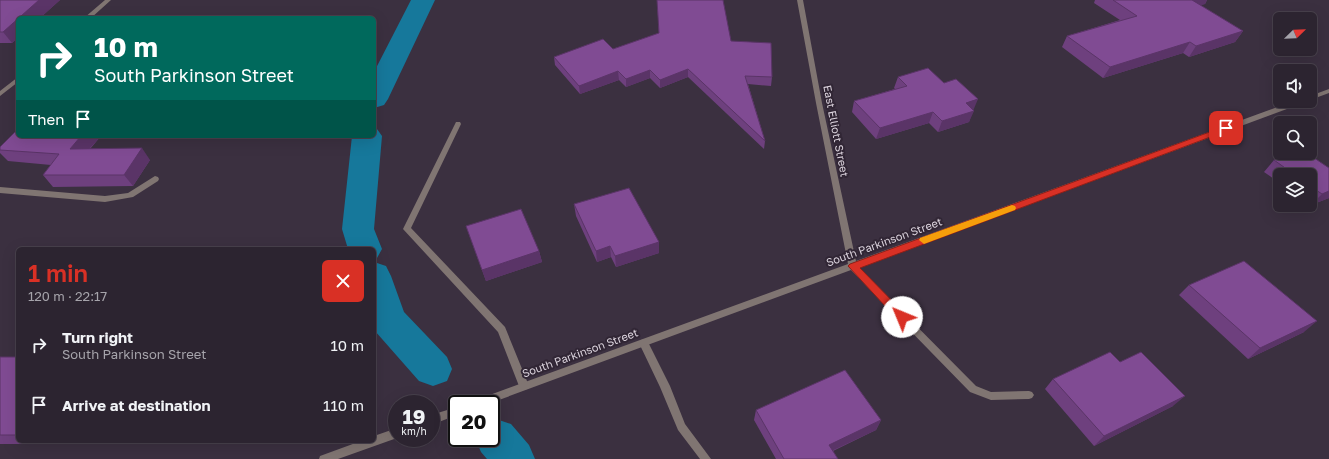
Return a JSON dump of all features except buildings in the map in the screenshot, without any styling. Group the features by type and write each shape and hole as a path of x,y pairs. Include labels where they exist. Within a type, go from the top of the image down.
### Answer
{"street":[{"path":"89,16 108,0"},
{"name":"East Elliott Street","path":"800,0 819,103 853,266"},
{"path":"0,94 16,81"},
{"path":"1317,95 1329,91"},
{"name":"South Parkinson Street","path":"500,395 1282,108"},
{"path":"458,124 407,228 502,330 524,386"},
{"path":"0,190 105,200 130,195 156,180"},
{"path":"853,266 973,389 991,396 1029,395"},
{"path":"644,343 665,386 681,427 706,459"},
{"path":"376,440 388,436"},
{"path":"324,459 369,443"}],"waterway":[{"path":"376,95 423,0"},
{"path":"364,247 358,229 367,138"},
{"path":"376,282 388,320 433,369"},
{"path":"500,443 514,459"}],"slow traffic":[{"path":"924,240 1012,208"}],"route":[{"path":"902,317 853,266 1226,128"}]}
